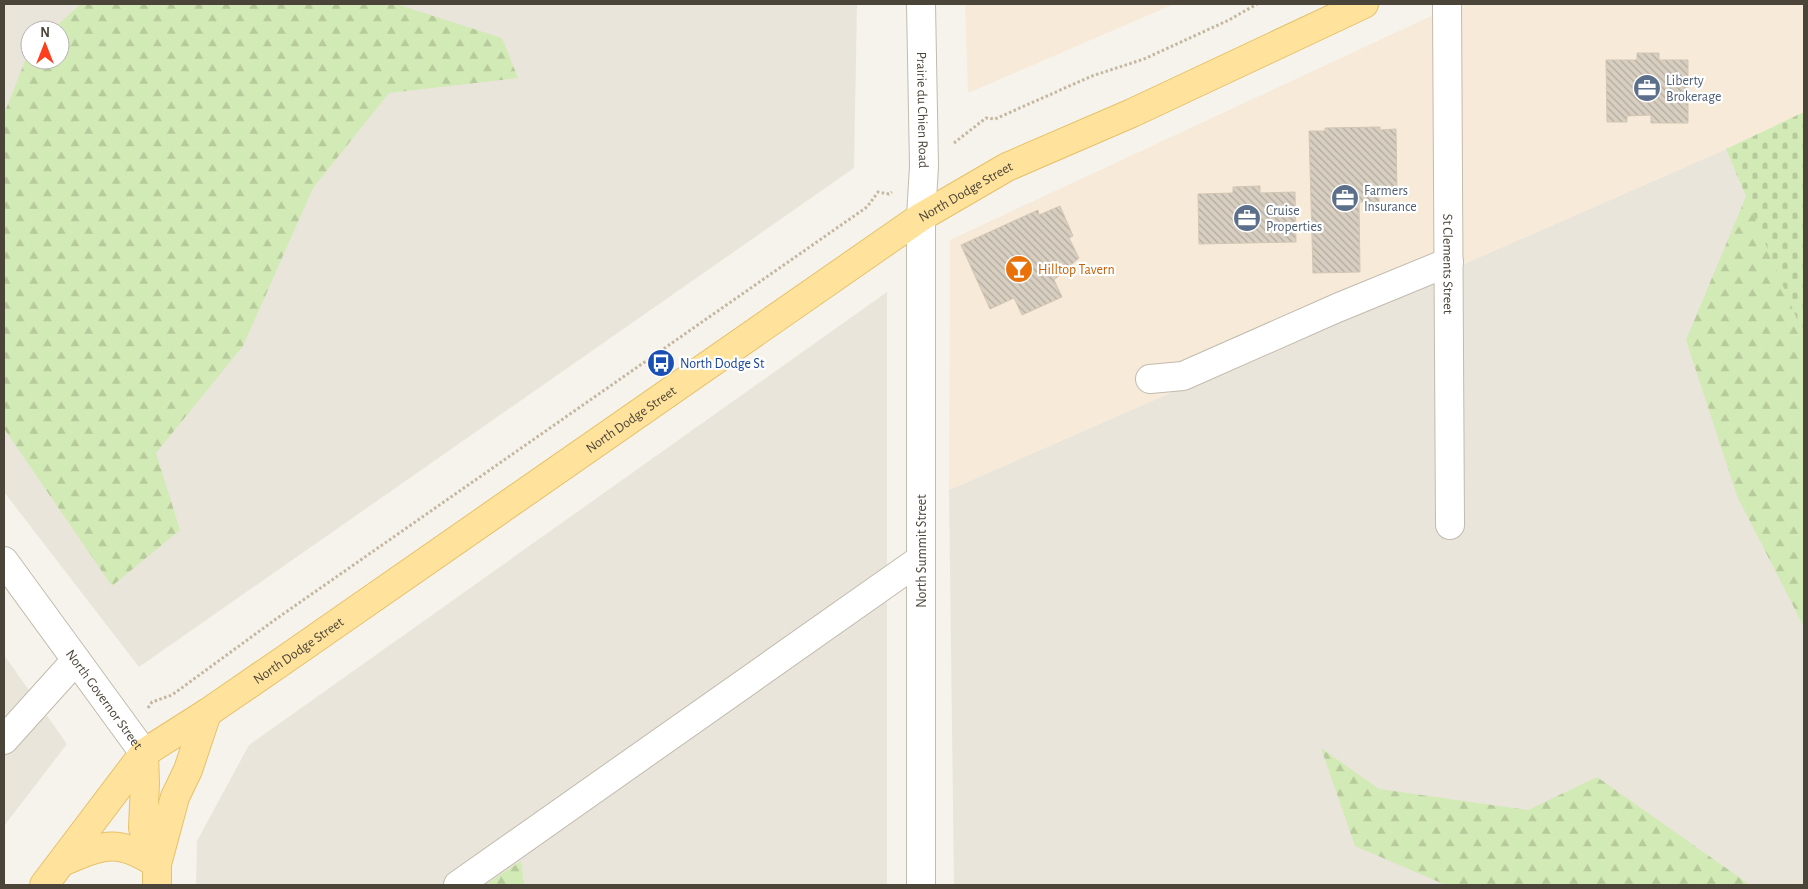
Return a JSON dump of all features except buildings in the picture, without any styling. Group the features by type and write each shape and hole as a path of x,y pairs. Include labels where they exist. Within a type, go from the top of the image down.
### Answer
{"main road":[{"name":"North Dodge Street","path":"44,885 144,753 207,713 921,217 1007,167 1132,113 1329,11 1364,4"},
{"path":"157,875 175,797 188,770 207,713"},
{"name":"North Governor Street","path":"144,753 143,828 157,875"},
{"path":"62,862 97,848 111,846 140,852 157,875"}],"street":[{"name":"Prairie du Chien Road","path":"921,4 924,166 921,217"},
{"name":"St Clements Street","path":"1447,4 1450,525"},
{"name":"North Summit Street","path":"921,217 921,885"},
{"path":"1150,379 1183,376 1337,308 1449,262"},
{"path":"458,885 921,559"},
{"name":"North Governor Street","path":"4,562 144,753"},
{"path":"4,740 76,660"}],"shaded area":[{"path":"4,4 857,4 854,168 139,667 4,492"},
{"path":"965,4 1174,4 968,93"},
{"path":"1457,4 1804,4 1804,112 1726,149 949,490 950,240"},
{"path":"1726,149 1804,336 1804,885 954,885 949,490"},
{"path":"887,292 887,885 196,885 197,841 249,745"},
{"path":"4,655 67,744 4,826"}],"green space":[{"path":"81,4 396,4 502,38 518,78 389,93 313,188 243,346 156,453 180,530 112,586 5,430 4,419 4,114 21,70 70,70 70,20 63,20"},
{"path":"1804,112 1804,336 1726,149"},
{"path":"1804,128 1804,627 1737,496 1686,340 1768,144"},
{"path":"1321,748 1379,789 1528,810 1597,777 1750,885 1446,885 1355,846"},
{"path":"521,861 524,885 485,885"}],"place":[{"name":"Liberty Brokerage","path":"1647,88"},
{"name":"Farmers Insurance","path":"1345,198"},
{"name":"Cruise Properties","path":"1247,218"},
{"name":"Hilltop Tavern","path":"1019,269"},
{"name":"North Dodge St","path":"661,363"}]}
